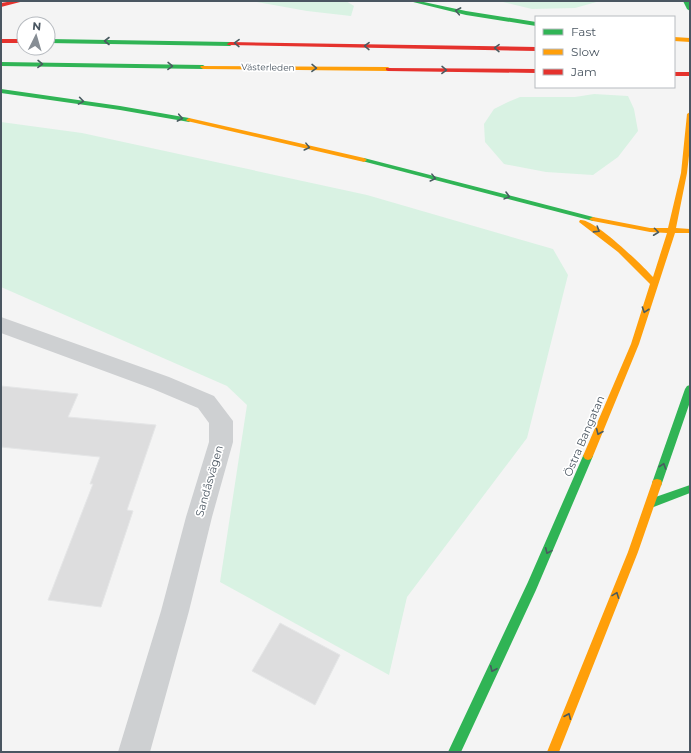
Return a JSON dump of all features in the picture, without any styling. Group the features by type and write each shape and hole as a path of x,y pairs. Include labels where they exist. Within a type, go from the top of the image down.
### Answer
{"main road":[{"path":"1,5 21,1"},
{"path":"412,1 466,13 535,24"},
{"path":"686,1 690,9"},
{"path":"675,39 690,40"},
{"path":"1,41 16,41"},
{"path":"56,41 535,49"},
{"name":"Västerleden","path":"1,64 535,71"},
{"path":"675,74 690,74"},
{"path":"1,91 142,111 249,133 462,184 634,229 671,234 690,231"},
{"name":"Östra Bangatan","path":"454,752 532,586 615,395 635,344 671,234 687,168 690,114"},
{"path":"563,211 599,231 623,249 654,283"},
{"path":"553,752 582,682 650,503 690,389"},
{"path":"650,503 690,489"}],"street":[{"name":"Sandåsvägen","path":"1,325 161,383 206,402 221,420 221,442 199,517 175,611 134,752"}],"green space":[{"path":"251,1 346,1 354,6 351,16 307,11"},
{"path":"499,1 600,1 575,8 532,9"},
{"path":"594,94 628,96 634,109 638,131 618,157 593,175 546,172 504,164 485,142 484,124 494,109 508,102 520,97 575,97"},
{"path":"1,122 82,133 367,195 553,249 568,275 527,438 407,597 389,675 220,582 247,405 227,386 1,287"}],"building":[{"path":"1,386 78,394 68,417 156,425 127,510 133,511 101,607 48,600 93,484 90,484 100,457 1,447"},
{"path":"280,623 340,655 315,705 252,671"}],"traffic: fast":[{"path":"412,1 466,13 535,24"},
{"path":"686,1 690,9"},
{"path":"56,41 230,44"},
{"path":"1,64 203,67"},
{"path":"1,91 120,108 189,120"},
{"path":"364,160 593,219"},
{"path":"657,483 690,389"},
{"path":"454,752 532,586 588,456"},
{"path":"651,503 690,489"}],"traffic: slow":[{"path":"675,39 690,40"},
{"path":"203,67 388,69"},
{"path":"671,233 684,173 690,114"},
{"path":"189,120 364,160"},
{"path":"593,219 650,230 690,231"},
{"path":"583,222 603,235 621,250 654,283"},
{"path":"588,456 635,344 671,233"},
{"path":"553,752 633,552 657,483"}],"traffic: jam":[{"path":"1,5 21,1"},
{"path":"1,41 16,41"},
{"path":"230,44 535,49"},
{"path":"388,69 535,71"},
{"path":"675,74 690,74"}]}
